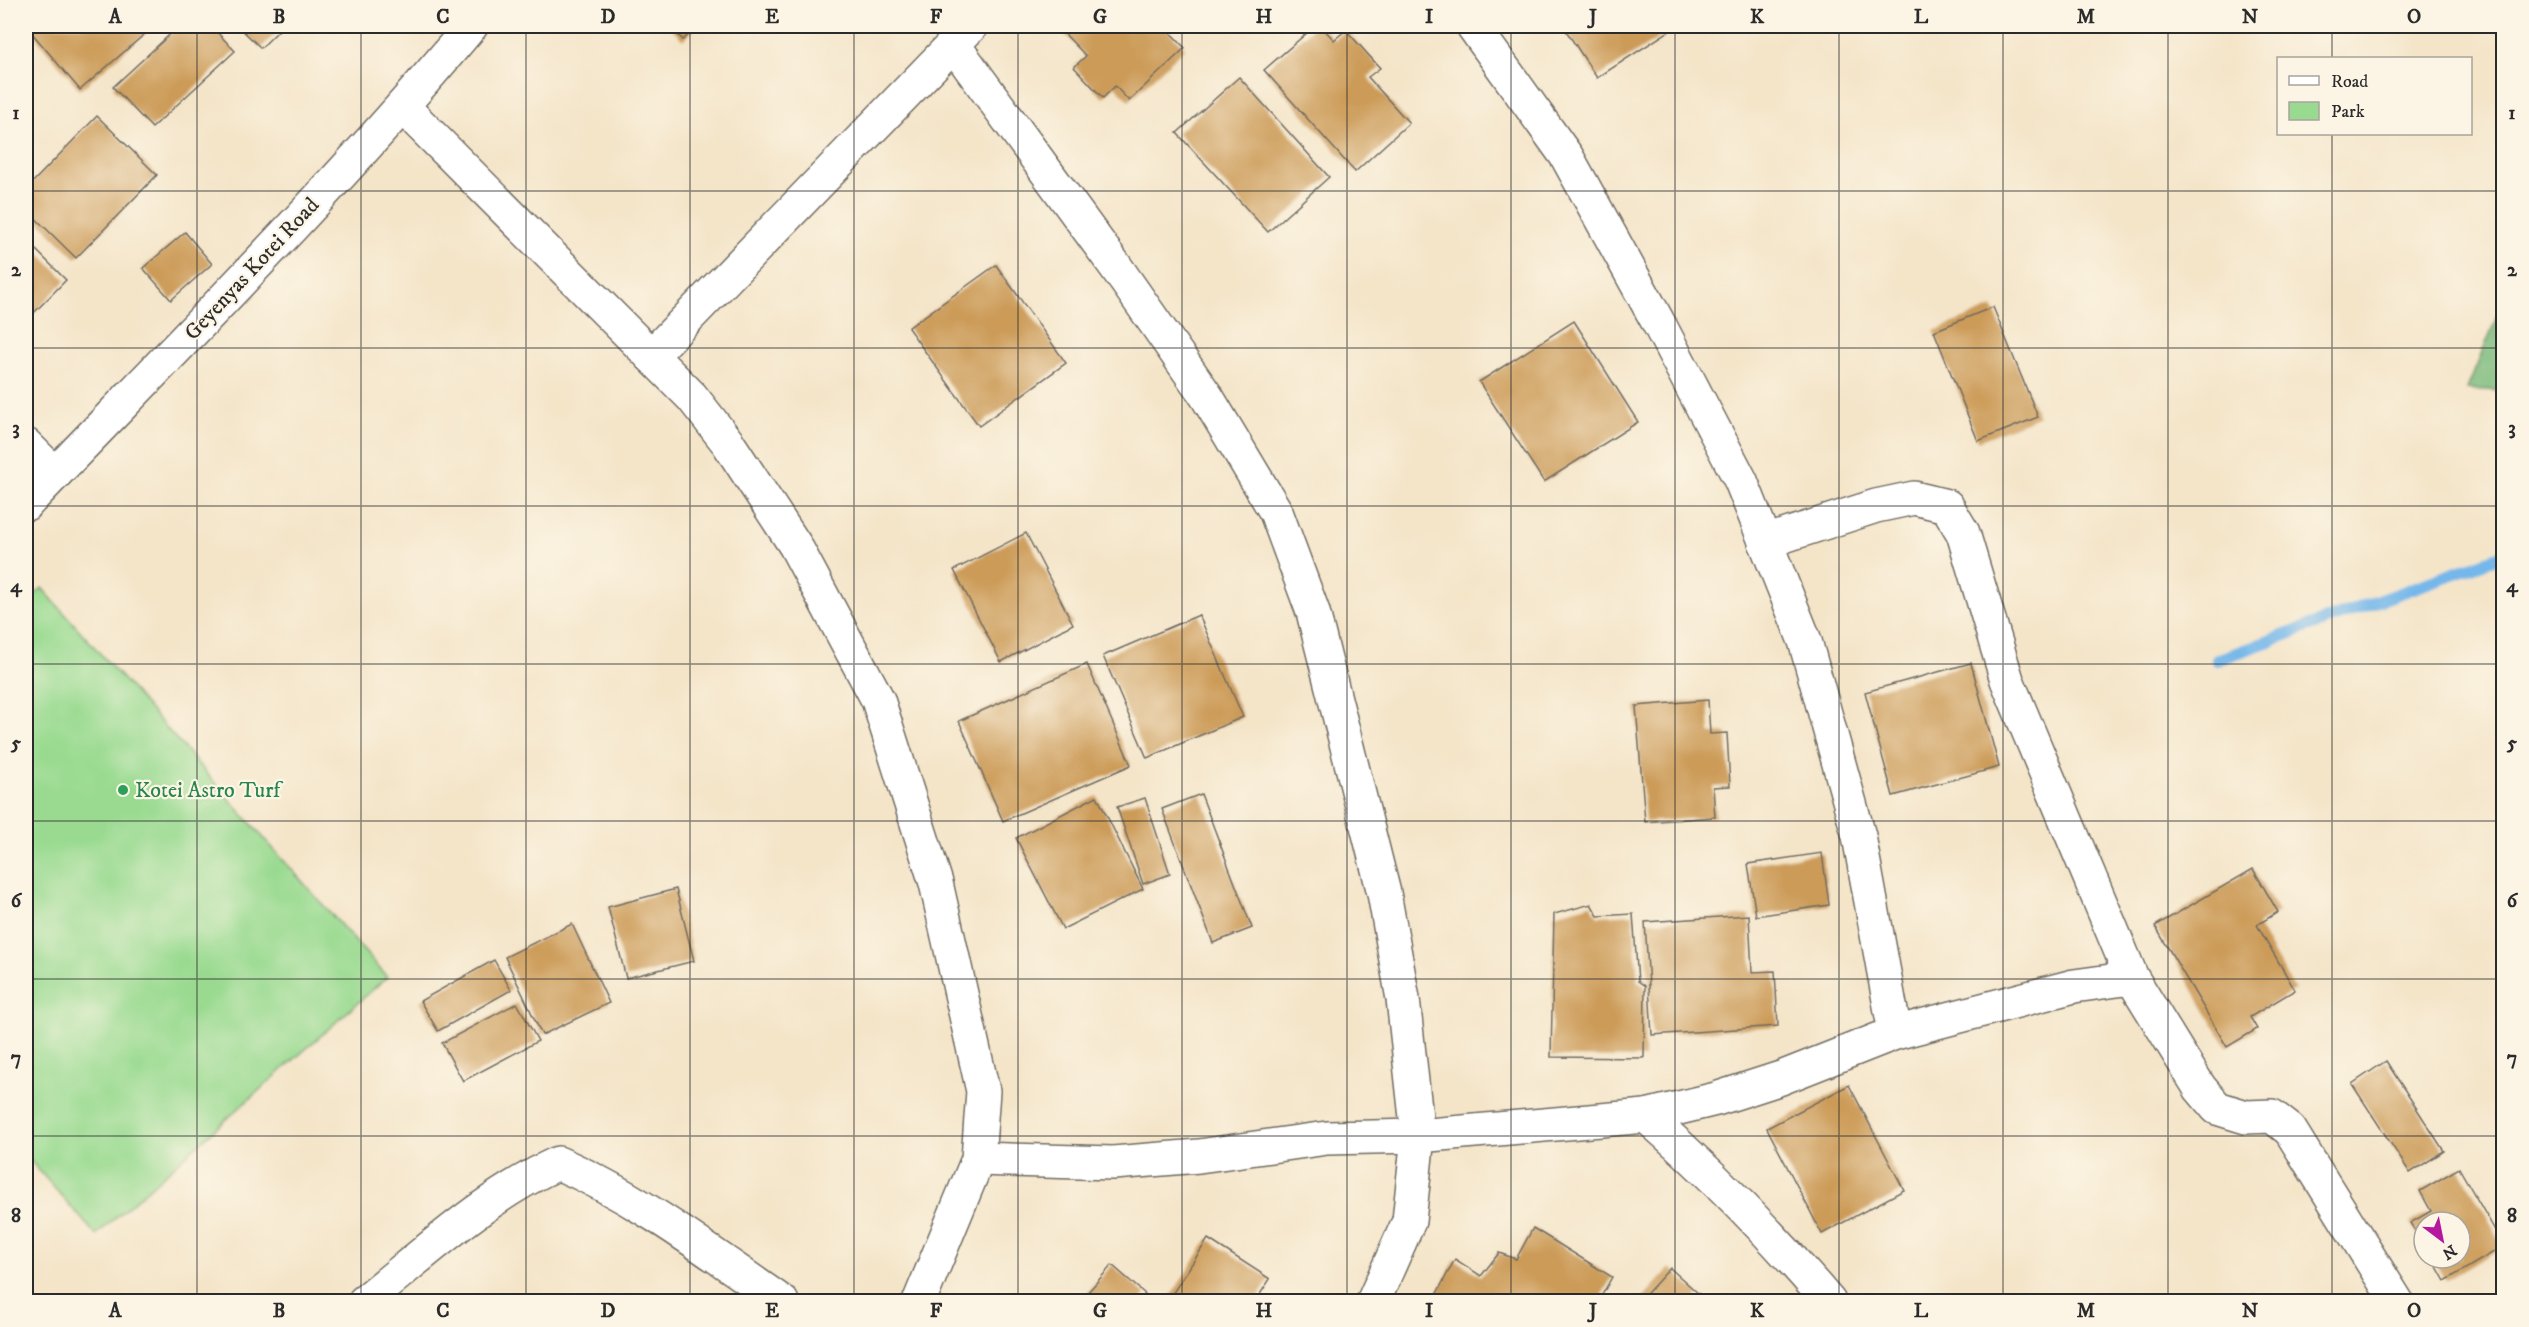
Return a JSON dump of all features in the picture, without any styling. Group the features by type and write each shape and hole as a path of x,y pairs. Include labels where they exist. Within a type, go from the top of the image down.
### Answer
{"street":[{"name":"Geyenyas Kotei Road","path":"26,504 167,360 403,106 471,26"},
{"path":"1473,26 1567,157 1669,343 1741,482 1805,641 1859,836 1895,1033"},
{"path":"651,356 962,35 1116,267 1207,397 1276,512 1313,612 1384,893 1403,999 1418,1136 1409,1221 1373,1302"},
{"path":"403,106 692,397 746,471 795,545 878,700 936,883 983,1091 978,1159 919,1302"},
{"path":"26,445 55,474"},
{"path":"1765,542 1876,506 1914,498 1947,506 1963,533 2007,680 2132,978 2200,1088 2217,1108 2246,1117 2272,1116 2290,1130 2397,1302"},
{"path":"978,1159 1113,1163 1199,1156 1326,1138 1418,1136 1646,1116 1716,1099 1780,1078 1895,1033 2074,986 2132,978"},
{"path":"1646,1116 1694,1158 1763,1226 1829,1302"},
{"path":"364,1302 474,1213 528,1177 558,1163 599,1181 675,1228 782,1302"}],"green space":[{"path":"2503,302 2503,391 2467,389"},
{"name":"Kotei Astro Turf","path":"42,588 387,977 96,1235 26,1156 26,603"}],"building":[{"path":"26,26 154,26 80,90"},
{"path":"179,26 211,26 235,51 152,128 113,87"},
{"path":"238,26 283,26 261,48"},
{"path":"669,26 698,26 683,40"},
{"path":"1057,26 1164,26 1185,48 1129,101 1115,86 1103,98 1074,67 1086,56"},
{"path":"1315,26 1321,26 1334,40 1346,30 1380,68 1368,77 1409,123 1355,172 1264,70"},
{"path":"1563,26 1677,26 1597,78"},
{"path":"1239,77 1329,177 1268,232 1177,133"},
{"path":"97,116 157,175 76,258 26,209 26,189"},
{"path":"185,232 212,264 171,300 143,268"},
{"path":"26,240 66,280 26,321"},
{"path":"996,265 1066,363 979,426 908,328"},
{"path":"1993,307 2038,417 1978,441 1934,331"},
{"path":"1574,321 1638,422 1544,482 1479,382"},
{"path":"1026,533 1073,624 1001,662 954,570"},
{"path":"1199,615 1243,717 1147,758 1103,656"},
{"path":"1971,663 1999,767 1893,796 1865,692"},
{"path":"1087,664 1131,765 1003,821 959,721"},
{"path":"1708,700 1710,734 1727,733 1730,786 1713,787 1715,817 1645,822 1636,706"},
{"path":"1201,794 1252,928 1213,943 1162,809"},
{"path":"1097,796 1143,889 1063,929 1016,838"},
{"path":"1145,798 1170,874 1143,884 1117,807"},
{"path":"1822,853 1829,905 1756,916 1748,864"},
{"path":"2253,869 2278,912 2257,925 2295,990 2250,1017 2257,1029 2227,1047 2155,926"},
{"path":"676,889 694,961 626,978 608,907"},
{"path":"1591,904 1598,916 1633,914 1638,981 1645,986 1644,1058 1551,1057 1554,914"},
{"path":"1749,915 1752,972 1775,971 1778,1026 1652,1035 1645,922"},
{"path":"572,924 609,1003 542,1035 505,957"},
{"path":"494,960 511,990 438,1031 420,1001"},
{"path":"517,1003 538,1041 463,1081 442,1043"},
{"path":"2386,1061 2444,1151 2410,1173 2352,1084"},
{"path":"1849,1085 1904,1190 1822,1234 1767,1128"},
{"path":"2459,1168 2504,1246 2472,1265 2472,1210 2430,1210 2420,1191"},
{"path":"1533,1228 1612,1277 1598,1302 1437,1302 1434,1299 1455,1259 1481,1276 1499,1253 1516,1259"},
{"path":"1208,1239 1270,1279 1255,1302 1167,1302"},
{"path":"1112,1265 1145,1294 1139,1302 1079,1302"},
{"path":"1670,1268 1699,1294 1692,1302 1639,1302"},
{"path":"2439,1270 2464,1270 2445,1281"},
{"path":"2253,1294 2257,1302 2237,1302"}],"waterway":[{"path":"2217,660 2504,555"}],"place":[{"name":"Kotei Astro Turf","path":"123,790"}]}
